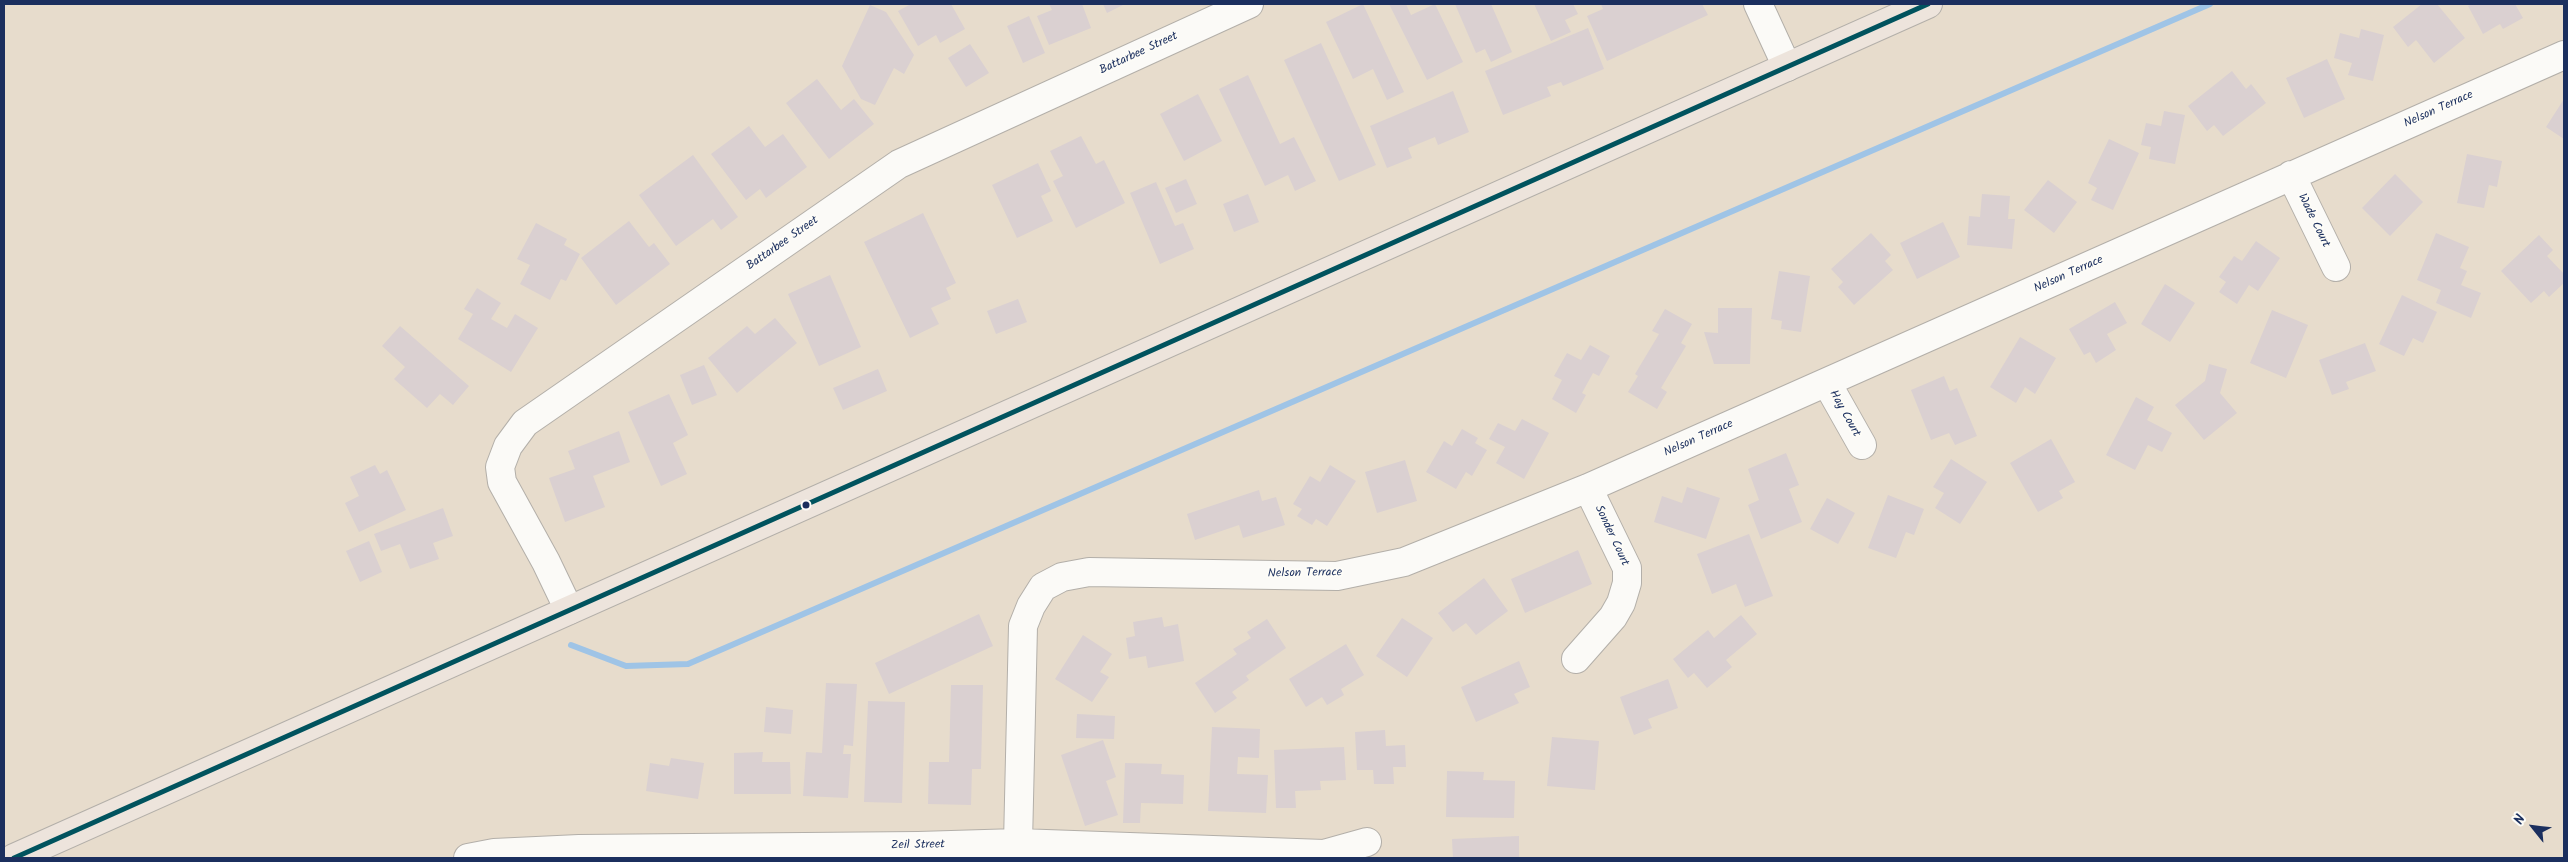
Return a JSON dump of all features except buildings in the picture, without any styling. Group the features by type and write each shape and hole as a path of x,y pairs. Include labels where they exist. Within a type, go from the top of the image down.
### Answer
{"main road":[{"path":"14,858 1928,4"}],"street":[{"name":"Battarbee Street","path":"569,610 546,562 502,482 500,467 508,446 525,423 899,164 1249,4"},
{"path":"1758,4 1788,66"},
{"name":"Nelson Terrace","path":"1018,843 1024,626 1031,606 1043,587 1062,577 1089,572 1337,576 1404,562 1588,488 2564,55"},
{"name":"Wade Court","path":"2291,175 2336,266"},
{"name":"Hay Court","path":"1827,383 1862,445"},
{"name":"Sonder Court","path":"1576,659 1613,617 1621,603 1627,583 1627,568 1588,488"},
{"name":"Zeil Street","path":"468,858 494,853 579,849 918,846 1018,843 1324,854 1367,842"}],"waterway":[{"path":"571,645 626,666 688,664 2210,4"}],"transit line":[{"path":"14,858 1928,4"}]}
